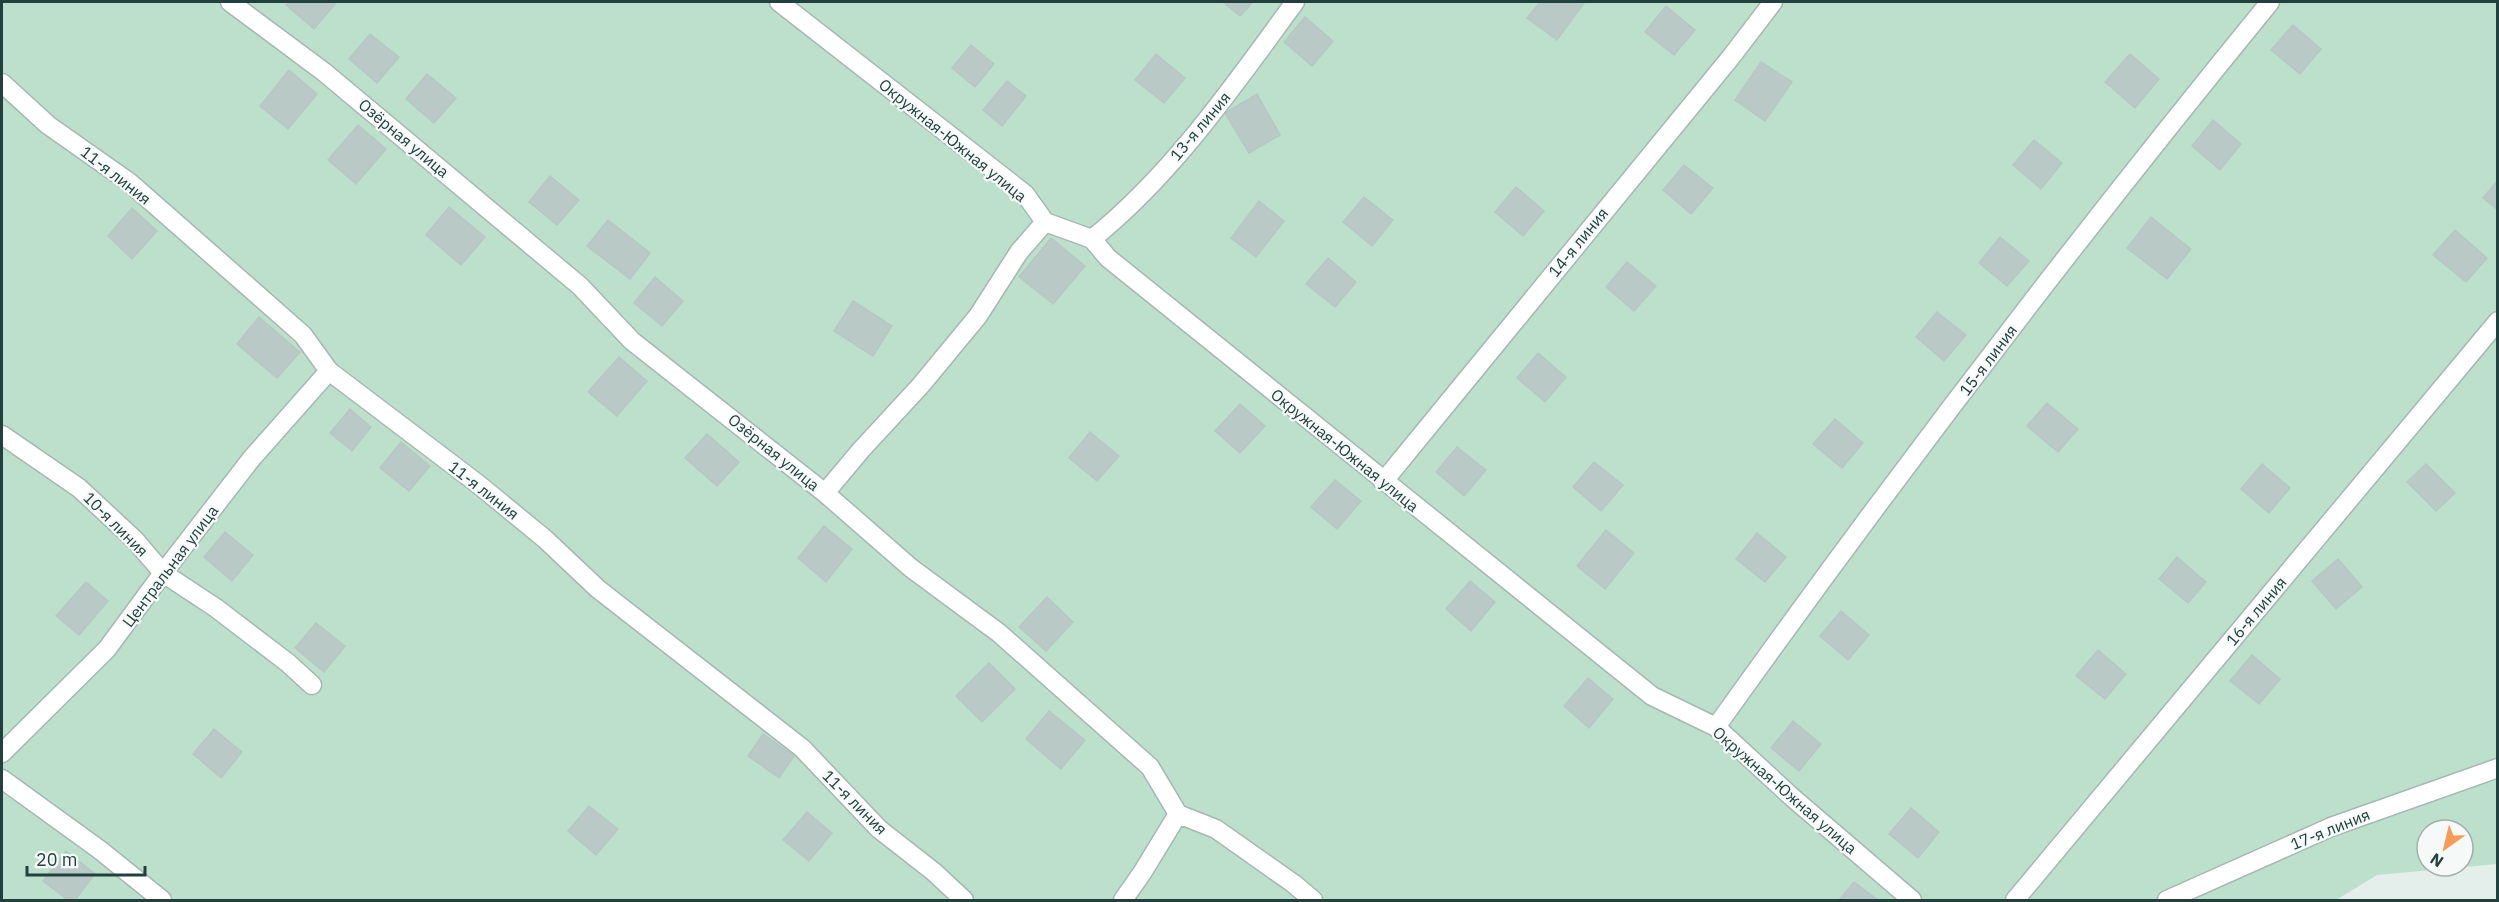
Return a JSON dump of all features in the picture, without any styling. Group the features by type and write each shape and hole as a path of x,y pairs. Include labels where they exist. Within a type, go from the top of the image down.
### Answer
{"street":[{"name":"Озёрная улица","path":"230,2 324,72 572,279 632,341 825,493 911,568 999,633 1150,767 1178,814"},
{"name":"13-я линия","path":"1092,239 1126,212 1219,106 1295,2"},
{"name":"14-я линия","path":"1383,482 1731,57 1773,2"},
{"name":"15-я линия","path":"1716,727 1818,584 2132,171 2270,2"},
{"name":"Окружная-Южная улица","path":"789,4 1025,194 1045,222 1092,239 1108,258 1383,482 1520,588 1652,696 1716,727 1793,798 1912,900"},
{"name":"11-я линия","path":"2,83 48,125 129,182 252,290 303,335 329,371 478,484 545,539 598,590 802,748 879,829 934,872 964,900"},
{"path":"825,493 921,385 978,316 1019,252 1045,222"},
{"name":"16-я линия","path":"2015,900 2498,321"},
{"name":"Центральная улица","path":"2,753 108,649 163,573 252,458 329,371"},
{"name":"10-я линия","path":"2,435 80,488 135,540 163,573 216,608 288,663 312,685"},
{"name":"17-я линия","path":"2167,900 2331,827 2498,768"},
{"path":"2,779 100,850 162,900"},
{"path":"1123,900 1178,814 1216,829 1313,900"}],"green space":[{"path":"2,2 2497,2 2497,864 2475,866 2475,818 2415,818 2415,872 2377,875 2336,900 2,900"}],"building":[{"path":"289,2 333,2 335,4 314,29 286,5"},
{"path":"1223,2 1253,2 1240,16"},
{"path":"1540,2 1584,3 1557,40 1527,18"},
{"path":"1666,6 1695,30 1674,55 1645,32"},
{"path":"1305,17 1333,41 1312,66 1284,42"},
{"path":"2293,25 2321,49 2300,74 2271,50"},
{"path":"370,34 399,57 377,83 349,59"},
{"path":"971,45 994,64 975,87 952,68"},
{"path":"1156,54 1185,78 1164,103 1135,80"},
{"path":"2130,54 2159,79 2135,108 2105,82"},
{"path":"1761,62 1792,82 1765,121 1735,100"},
{"path":"289,70 317,94 288,129 260,106"},
{"path":"427,74 456,98 434,123 406,99"},
{"path":"1007,81 1026,96 1002,126 983,110"},
{"path":"1257,94 1280,135 1249,153 1225,113"},
{"path":"2213,120 2241,144 2220,170 2192,146"},
{"path":"358,125 386,149 356,184 328,160"},
{"path":"2034,140 2062,163 2041,189 2013,165"},
{"path":"1684,165 1713,188 1691,214 1663,190"},
{"path":"550,176 579,200 557,225 529,202"},
{"path":"2498,180 2498,210 2483,198"},
{"path":"1516,187 1544,211 1523,236 1495,212"},
{"path":"1364,197 1393,220 1372,246 1343,222"},
{"path":"1259,201 1284,221 1256,257 1231,238"},
{"path":"449,207 485,237 461,265 426,235"},
{"path":"132,208 157,231 132,259 108,236"},
{"path":"2151,217 2191,249 2167,279 2127,248"},
{"path":"608,220 650,253 630,279 587,246"},
{"path":"2455,230 2487,258 2466,282 2433,255"},
{"path":"2000,237 2029,261 2007,286 1979,263"},
{"path":"1051,238 1085,266 1053,304 1019,277"},
{"path":"1328,258 1356,282 1335,307 1306,284"},
{"path":"1627,262 1656,286 1634,311 1606,287"},
{"path":"655,277 683,301 662,326 634,303"},
{"path":"853,301 892,326 873,356 834,331"},
{"path":"1937,312 1966,335 1944,361 1916,337"},
{"path":"259,317 300,352 277,378 237,344"},
{"path":"1538,353 1566,377 1545,402 1517,378"},
{"path":"619,357 647,381 617,416 588,392"},
{"path":"2047,403 2078,429 2058,452 2027,426"},
{"path":"1240,404 1265,426 1240,453 1215,431"},
{"path":"350,409 371,427 352,451 330,433"},
{"path":"1835,419 1863,443 1842,468 1813,444"},
{"path":"1090,432 1119,456 1097,481 1069,458"},
{"path":"707,434 739,462 717,486 685,458"},
{"path":"401,442 430,466 409,491 380,468"},
{"path":"1457,447 1486,470 1464,496 1436,472"},
{"path":"1594,462 1623,485 1601,511 1573,487"},
{"path":"2262,464 2290,488 2269,513 2241,489"},
{"path":"2426,464 2455,493 2436,511 2407,482"},
{"path":"1335,480 1361,501 1337,529 1311,507"},
{"path":"824,526 852,549 826,582 798,558"},
{"path":"1606,530 1634,553 1605,589 1577,566"},
{"path":"225,532 253,555 232,581 204,557"},
{"path":"1757,533 1786,557 1765,582 1736,559"},
{"path":"2177,557 2206,582 2188,603 2159,579"},
{"path":"2338,559 2362,587 2336,609 2312,581"},
{"path":"1470,581 1495,602 1471,631 1446,609"},
{"path":"86,582 108,601 79,635 56,616"},
{"path":"1047,597 1073,622 1046,651 1019,627"},
{"path":"1841,611 1869,635 1848,660 1820,636"},
{"path":"316,623 345,646 324,672 295,648"},
{"path":"2098,650 2126,674 2105,699 2076,676"},
{"path":"2252,655 2280,679 2259,704 2230,681"},
{"path":"989,663 1015,689 982,722 956,696"},
{"path":"1588,678 1613,699 1589,728 1564,706"},
{"path":"1049,711 1085,740 1061,769 1026,739"},
{"path":"1793,721 1821,744 1799,771 1771,748"},
{"path":"214,729 242,752 221,778 193,754"},
{"path":"763,734 794,756 779,778 748,756"},
{"path":"589,806 618,829 596,855 568,831"},
{"path":"1911,808 1939,832 1918,858 1889,834"},
{"path":"807,812 832,833 809,861 783,840"},
{"path":"66,851 95,874 75,900 68,900 43,881"},
{"path":"1854,882 1878,900 1839,900"}]}
